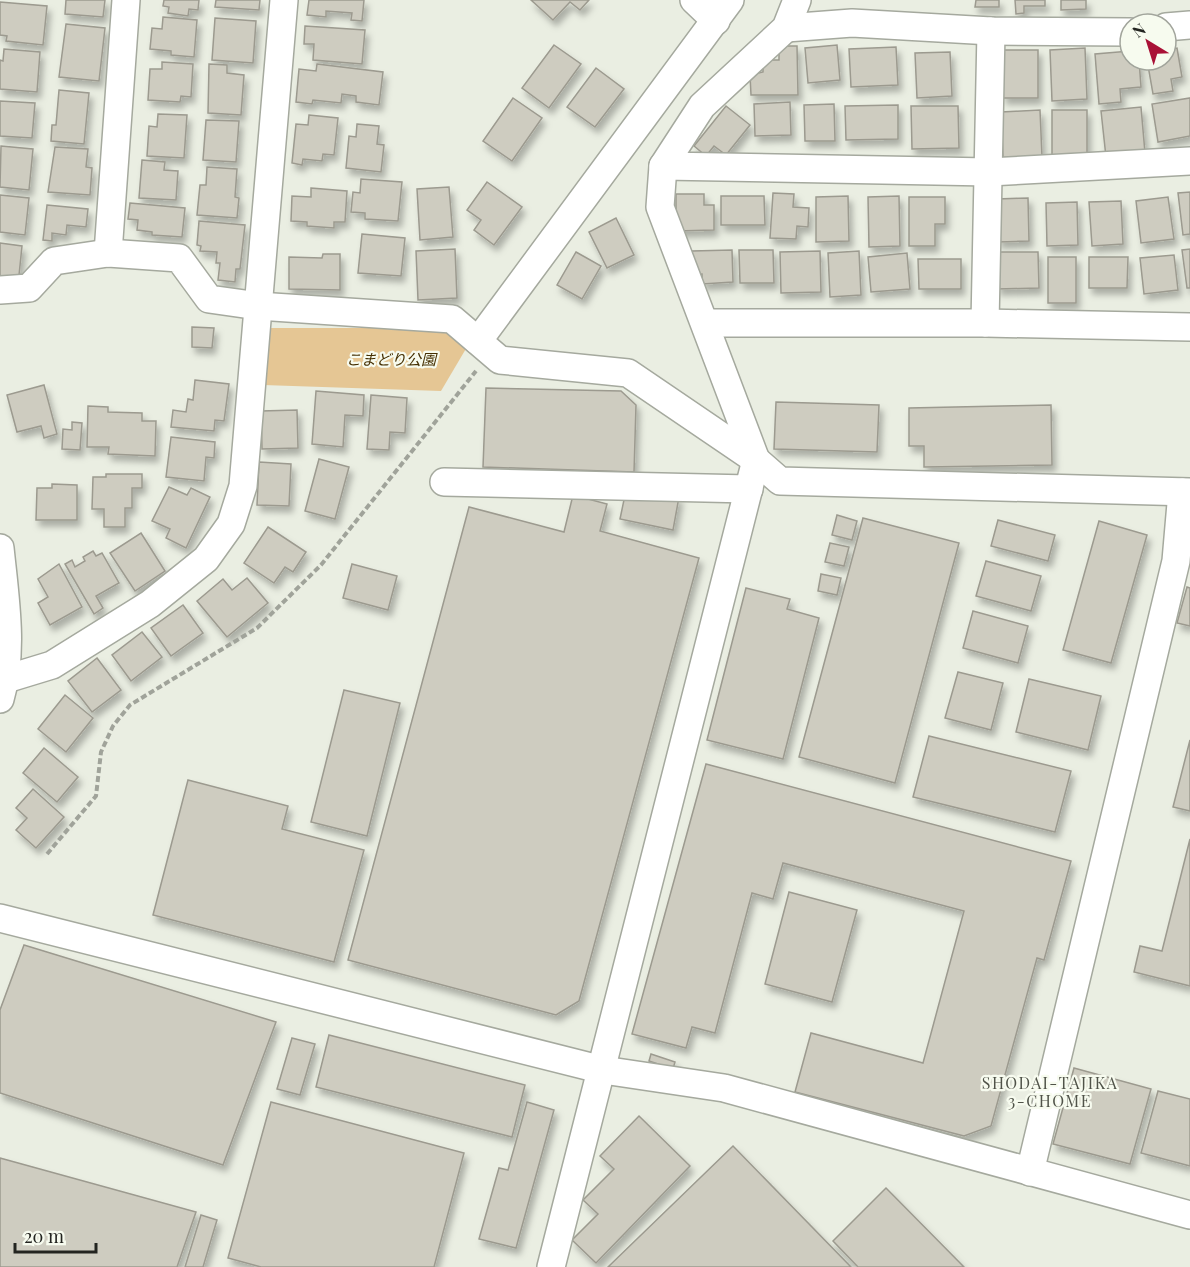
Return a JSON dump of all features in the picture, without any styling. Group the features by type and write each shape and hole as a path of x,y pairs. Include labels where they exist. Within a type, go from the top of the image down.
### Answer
{"street":[{"path":"108,253 126,0"},
{"path":"0,548 7,617 3,689 52,665 150,604 206,559 231,524 243,486 284,0"},
{"path":"485,347 723,10 694,0"},
{"path":"551,1267 603,1070 756,460 660,207 663,166 702,106 786,28 797,0"},
{"path":"786,28 852,23 991,31 1118,32"},
{"path":"985,323 991,31"},
{"path":"663,166 989,172 1190,161"},
{"path":"0,290 29,288 54,261 108,253 179,258 209,299 258,306 452,319 501,360 628,373 756,460 780,481 1186,492 1176,561 1030,1172"},
{"path":"705,323 985,323 1190,327"},
{"path":"444,482 749,489"},
{"path":"0,918 603,1070 724,1088 1190,1215"}],"path":[{"path":"47,854 96,796 101,752 113,726 129,705 257,628 321,565 485,347"}],"green space":[{"name":"こまどり公園","path":"267,328 442,328 467,347 441,391 263,385"}],"building":[{"path":"66,0 105,0 103,17 65,14"},
{"path":"164,0 199,0 198,10 189,9 188,16 168,13 169,7 163,6"},
{"path":"216,0 260,0 259,10 215,7"},
{"path":"309,0 364,0 362,21 351,20 352,13 326,11 326,17 307,15"},
{"path":"531,0 589,0 580,10 570,2 553,20"},
{"path":"976,0 999,0 999,7 975,7"},
{"path":"1015,0 1045,0 1045,6 1024,6 1024,13 1016,14"},
{"path":"1061,0 1086,0 1086,9 1061,10"},
{"path":"0,2 47,6 43,45 6,41 7,36 0,35"},
{"path":"163,17 197,20 194,57 171,55 171,51 150,49 152,28 162,29"},
{"path":"215,18 256,21 253,63 212,60"},
{"path":"66,24 105,28 99,81 59,77"},
{"path":"305,26 365,30 362,64 313,60 314,44 304,44"},
{"path":"554,45 581,64 549,108 522,88"},
{"path":"837,45 840,80 808,83 805,48"},
{"path":"779,46 797,46 798,95 751,95 750,75 763,72 763,60 779,60"},
{"path":"896,47 898,85 851,87 849,49"},
{"path":"1085,48 1087,99 1052,101 1050,50"},
{"path":"4,49 40,52 37,92 0,89 0,60 3,61"},
{"path":"1003,50 1038,50 1038,98 1003,98"},
{"path":"950,52 952,96 917,98 915,53"},
{"path":"1118,52 1118,72 1140,72 1141,87 1120,89 1121,102 1099,104 1095,54"},
{"path":"1178,54 1182,77 1171,79 1173,91 1153,94 1149,72 1178,72"},
{"path":"162,62 193,64 191,97 181,96 180,102 148,100 150,69 162,69"},
{"path":"209,64 227,65 227,73 244,75 241,115 208,113"},
{"path":"317,64 383,72 379,105 356,102 356,96 342,94 341,103 313,100 312,104 296,102 299,69 316,71"},
{"path":"596,68 624,89 595,127 567,107"},
{"path":"59,90 89,93 84,144 51,141 52,125 56,125"},
{"path":"513,98 542,118 512,161 483,141"},
{"path":"1190,98 1190,136 1158,142 1152,104"},
{"path":"0,101 35,103 32,138 0,136"},
{"path":"790,102 791,135 755,136 754,104"},
{"path":"834,104 835,141 805,141 804,105"},
{"path":"898,105 898,139 846,140 845,106"},
{"path":"726,106 750,125 726,155 714,146 706,156 694,146"},
{"path":"911,106 958,106 959,148 912,149"},
{"path":"1141,107 1145,153 1106,157 1101,111"},
{"path":"1040,110 1042,157 1003,158 1001,112"},
{"path":"1052,110 1087,110 1087,157 1052,157"},
{"path":"158,114 187,115 184,158 147,156 149,126 157,127"},
{"path":"309,115 338,118 334,155 323,154 322,161 303,159 302,165 292,163 296,124 308,125"},
{"path":"206,120 239,121 236,162 203,160"},
{"path":"357,124 379,126 377,144 384,145 381,172 346,168 349,136 356,137"},
{"path":"1,146 33,149 29,190 0,187"},
{"path":"55,147 88,149 86,167 92,168 90,195 48,192"},
{"path":"142,160 165,162 164,170 178,171 176,200 139,198"},
{"path":"207,167 237,169 235,197 239,198 237,218 197,215 200,185 206,185"},
{"path":"361,179 402,182 398,221 365,219 365,213 351,212 353,192 360,193"},
{"path":"487,182 522,207 494,245 474,230 481,220 467,210"},
{"path":"449,187 453,237 420,240 417,189"},
{"path":"311,188 347,191 345,222 334,222 334,228 307,226 307,222 291,221 292,196 311,197"},
{"path":"1190,192 1190,234 1183,235 1178,193"},
{"path":"773,193 794,194 793,207 809,208 808,227 797,226 796,239 770,238"},
{"path":"676,194 704,194 704,205 714,205 714,230 676,231"},
{"path":"0,195 29,198 25,235 0,232"},
{"path":"721,196 764,196 765,225 721,225"},
{"path":"848,196 849,241 816,242 816,197"},
{"path":"899,196 900,246 869,247 868,197"},
{"path":"909,197 945,197 945,224 935,224 935,246 909,246"},
{"path":"1168,197 1174,239 1141,243 1136,201"},
{"path":"1028,198 1029,241 998,242 997,199"},
{"path":"1121,201 1123,244 1092,246 1089,202"},
{"path":"1077,202 1078,245 1047,246 1046,203"},
{"path":"130,203 185,208 182,237 152,235 152,232 137,230 138,220 128,219"},
{"path":"47,205 88,209 86,227 67,225 66,235 52,233 52,241 43,240"},
{"path":"616,218 634,255 607,268 589,232"},
{"path":"199,221 245,225 240,269 236,269 235,282 218,280 220,263 216,263 217,252 200,251 201,246 197,245"},
{"path":"362,234 405,238 401,276 358,273"},
{"path":"0,243 22,246 18,285 0,283"},
{"path":"455,249 457,298 418,300 416,251"},
{"path":"1190,249 1190,288 1187,288 1182,250"},
{"path":"732,250 733,282 702,284 702,274 693,275 692,251"},
{"path":"739,250 773,250 774,283 740,283"},
{"path":"820,251 821,292 781,293 780,252"},
{"path":"859,251 861,295 830,297 828,253"},
{"path":"576,252 601,266 582,299 557,285"},
{"path":"997,252 1038,252 1039,288 997,289"},
{"path":"907,253 910,289 871,292 868,257"},
{"path":"323,254 340,254 340,290 289,289 289,257 322,258"},
{"path":"1174,255 1178,290 1144,294 1140,258"},
{"path":"1048,257 1076,257 1076,303 1048,303"},
{"path":"1089,257 1128,257 1127,288 1089,288"},
{"path":"918,259 961,259 961,289 919,289"},
{"path":"192,327 214,328 212,348 192,347"},
{"path":"195,380 229,384 224,421 215,420 214,431 171,427 173,410 186,412 188,399 193,400"},
{"path":"44,385 57,434 44,438 41,426 17,432 7,395"},
{"path":"486,388 621,391 636,405 634,472 483,467"},
{"path":"316,391 364,395 363,416 345,415 343,447 312,444"},
{"path":"371,395 407,398 405,433 390,432 389,450 367,449"},
{"path":"776,402 879,405 877,452 774,449"},
{"path":"1051,405 1052,465 924,467 924,446 909,446 909,408"},
{"path":"88,406 108,407 108,412 142,413 142,421 156,421 155,456 108,454 109,447 87,447"},
{"path":"297,410 298,448 262,449 261,411"},
{"path":"72,422 82,423 80,450 62,449 63,429 72,430"},
{"path":"171,437 215,442 214,458 206,457 204,481 166,477"},
{"path":"319,459 349,467 335,519 305,511"},
{"path":"259,462 291,464 289,506 257,505"},
{"path":"106,474 142,474 142,488 132,488 132,508 125,508 125,527 104,527 104,509 92,509 93,477 106,477"},
{"path":"52,484 77,485 77,520 36,520 37,488 52,488"},
{"path":"169,487 187,495 191,488 210,497 186,548 166,538 170,529 152,521"},
{"path":"573,495 607,504 600,531 699,558 579,1001 556,1015 348,960 469,507 564,532"},
{"path":"625,495 679,497 673,530 620,519"},
{"path":"837,515 857,521 852,540 832,535"},
{"path":"863,518 959,543 895,783 799,757"},
{"path":"998,520 1055,535 1048,561 991,546"},
{"path":"1099,521 1147,535 1111,663 1063,650"},
{"path":"268,527 306,552 293,572 285,567 274,583 244,563"},
{"path":"141,533 165,571 135,591 110,553"},
{"path":"830,543 849,547 844,566 825,562"},
{"path":"93,551 96,556 102,553 119,583 96,596 103,608 94,614 65,564 72,560 75,567 85,561 83,557"},
{"path":"986,561 1041,576 1031,611 976,596"},
{"path":"59,564 82,607 50,625 38,603 48,597 38,579"},
{"path":"352,564 397,576 388,610 343,598"},
{"path":"821,574 841,578 837,595 818,591"},
{"path":"247,578 268,603 227,637 197,601 223,579 232,590"},
{"path":"1187,587 1190,588 1190,626 1177,623"},
{"path":"746,588 790,599 787,609 819,618 783,759 707,740"},
{"path":"183,605 203,633 171,656 151,628"},
{"path":"973,611 1028,626 1018,663 963,648"},
{"path":"142,632 162,657 131,681 112,655"},
{"path":"97,658 121,690 92,712 68,681"},
{"path":"958,672 1003,683 991,730 945,718"},
{"path":"1029,679 1101,696 1088,750 1016,732"},
{"path":"344,690 400,703 367,836 311,822"},
{"path":"65,695 93,718 66,752 38,729"},
{"path":"929,736 1071,771 1055,832 913,797"},
{"path":"1190,740 1190,811 1173,807"},
{"path":"44,748 78,777 57,802 23,773"},
{"path":"706,764 1071,861 1044,960 1037,958 991,1126 964,1136 795,1092 811,1033 923,1063 964,911 783,863 773,899 752,893 715,1033 692,1027 686,1048 632,1034"},
{"path":"188,780 288,806 282,829 364,850 334,962 153,915"},
{"path":"33,789 64,817 36,848 16,830 27,818 16,808"},
{"path":"1190,839 1190,986 1134,972 1140,946 1162,951"},
{"path":"789,892 857,910 832,1002 765,984"},
{"path":"24,945 276,1022 223,1165 0,1093 0,1010"},
{"path":"329,1035 525,1085 512,1137 316,1087"},
{"path":"292,1038 315,1044 300,1095 277,1089"},
{"path":"651,1054 675,1062 673,1069 649,1061"},
{"path":"1074,1068 1151,1089 1130,1164 1053,1144"},
{"path":"1158,1091 1190,1099 1190,1166 1141,1153"},
{"path":"271,1102 464,1153 434,1267 261,1267 228,1258"},
{"path":"527,1102 554,1110 516,1248 479,1239 499,1168 508,1170"},
{"path":"639,1116 690,1166 596,1263 572,1240 598,1214 583,1200 614,1169 600,1156"},
{"path":"733,1146 851,1267 608,1267"},
{"path":"0,1158 196,1212 177,1267 0,1267"},
{"path":"886,1188 964,1267 858,1267 833,1241"},
{"path":"201,1215 217,1220 203,1267 185,1267"}],"district":[{"name":"SHODAI-TAJIKA 3-CHOME","path":"1050,1091"}]}
